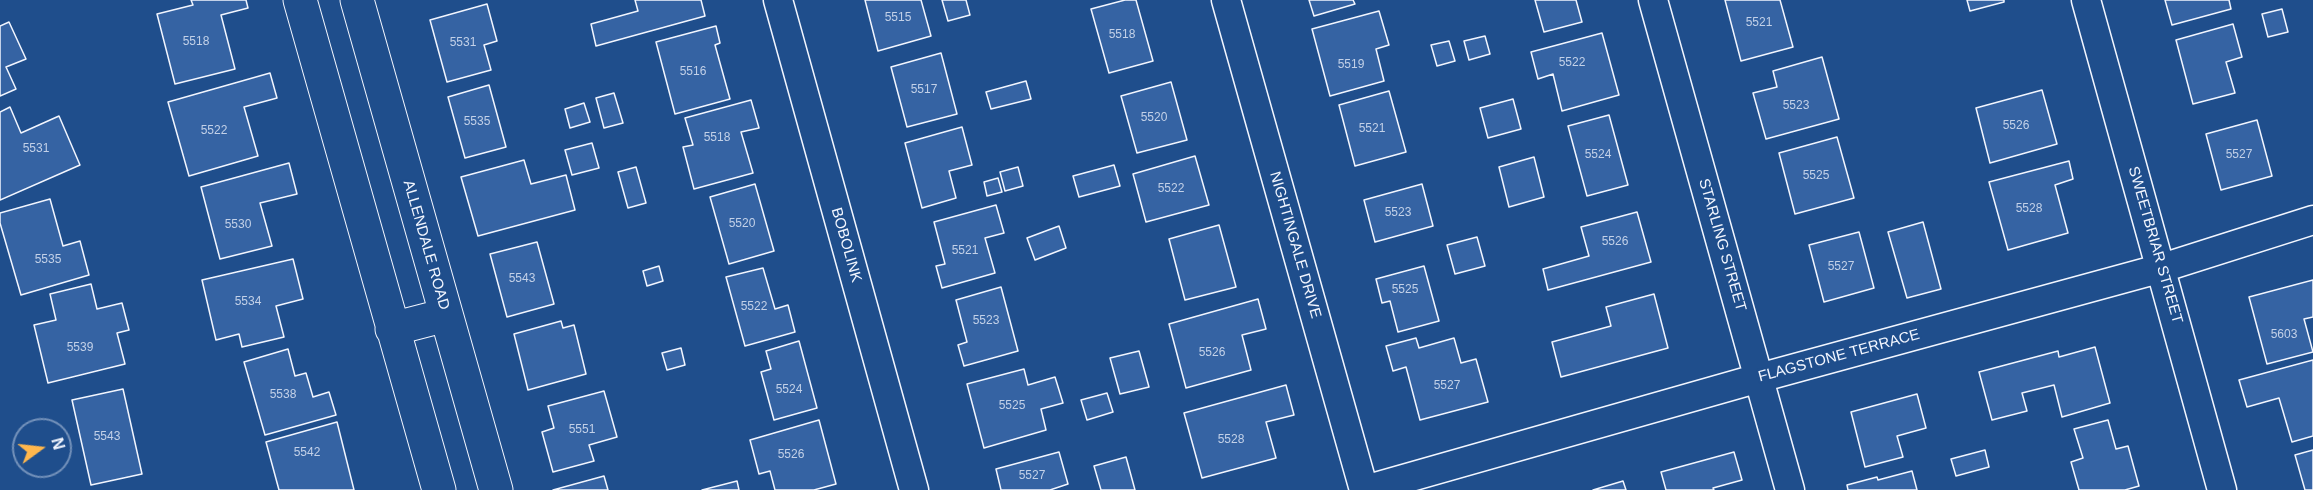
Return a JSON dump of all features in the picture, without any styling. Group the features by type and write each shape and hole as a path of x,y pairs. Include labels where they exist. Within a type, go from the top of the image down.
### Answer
{"main road":[{"path":"300,0 439,490"},
{"name":"ALLENDALE ROAD","path":"357,0 496,490"},
{"path":"393,329 446,315"}],"street":[{"name":"BOBOLINK","path":"778,0 914,490"},
{"name":"NIGHTINGALE DRIVE","path":"1226,0 1364,490"},
{"name":"STARLING STREET","path":"1653,0 1790,490"},
{"name":"SWEETBRIAR STREET","path":"2086,0 2222,490"},
{"name":"FLAGSTONE TERRACE","path":"1364,490 1759,378 2162,268 2313,220"}],"building":[{"path":"191,0 246,0 248,8 221,15 235,69 175,84 157,14 193,5"},
{"path":"635,0 701,0 705,16 596,46 591,24 638,11"},
{"path":"865,0 921,0 931,36 878,51"},
{"path":"942,0 966,0 970,15 948,21"},
{"path":"1125,0 1136,0 1153,61 1109,73 1091,9"},
{"path":"1309,0 1353,0 1355,4 1314,16"},
{"path":"1535,0 1576,0 1582,22 1544,32"},
{"path":"1725,0 1780,0 1793,47 1741,61"},
{"path":"1967,0 2004,0 2004,2 1970,11"},
{"path":"2165,0 2229,0 2231,9 2172,25"},
{"path":"487,4 497,41 484,45 491,70 447,82 430,20"},
{"path":"2282,9 2288,32 2268,37 2262,14"},
{"path":"1379,11 1389,45 1376,49 1384,81 1330,96 1312,29"},
{"path":"9,22 26,59 6,67 16,89 0,96 0,26"},
{"path":"2233,24 2242,57 2226,62 2235,93 2193,104 2176,40"},
{"path":"716,26 720,43 715,45 730,99 675,114 656,42"},
{"path":"1602,33 1619,95 1562,111 1553,74 1538,79 1531,52"},
{"path":"1485,36 1490,54 1469,60 1464,41"},
{"path":"1449,41 1455,61 1437,66 1431,45"},
{"path":"941,53 957,114 907,127 891,67"},
{"path":"1822,57 1839,119 1766,139 1753,93 1777,87 1773,71"},
{"path":"270,73 277,98 244,107 258,156 189,176 168,102"},
{"path":"1026,81 1031,99 991,109 986,92"},
{"path":"1171,82 1187,140 1137,153 1121,96"},
{"path":"489,85 506,147 465,158 448,97"},
{"path":"2042,90 2057,144 1990,163 1976,108"},
{"path":"1389,91 1406,152 1355,166 1339,105"},
{"path":"614,93 623,123 604,128 596,98"},
{"path":"1513,99 1521,129 1488,138 1480,108"},
{"path":"751,100 759,128 741,132 753,173 694,189 683,147 693,145 685,118"},
{"path":"584,103 590,122 570,128 565,109"},
{"path":"10,107 21,133 59,116 80,165 0,200 0,112"},
{"path":"1609,115 1628,185 1587,196 1568,126"},
{"path":"2257,120 2272,176 2221,190 2206,134"},
{"path":"962,127 972,165 949,171 956,198 922,208 905,143"},
{"path":"1837,137 1854,198 1795,214 1779,153"},
{"path":"592,143 599,168 572,175 565,150"},
{"path":"1195,156 1209,205 1146,222 1133,174"},
{"path":"1534,157 1544,197 1509,207 1499,167"},
{"path":"524,160 531,184 566,175 575,210 478,236 461,177"},
{"path":"2069,161 2073,179 2055,185 2068,233 2008,250 1989,182"},
{"path":"289,163 297,194 260,203 272,246 220,259 201,187"},
{"path":"1114,165 1120,186 1079,197 1073,176"},
{"path":"636,167 646,203 628,208 618,172"},
{"path":"1018,167 1023,186 1005,191 1000,172"},
{"path":"998,178 1002,192 987,196 984,182"},
{"path":"755,184 774,251 729,264 710,197"},
{"path":"1422,184 1433,226 1375,242 1364,200"},
{"path":"50,199 63,246 80,241 89,275 21,295 0,223 0,213"},
{"path":"996,205 1004,233 985,238 995,273 942,288 936,266 945,264 934,222"},
{"path":"1637,212 1651,262 1548,290 1543,269 1589,256 1581,227"},
{"path":"1923,222 1941,289 1907,298 1888,232"},
{"path":"1219,225 1236,287 1185,300 1169,239"},
{"path":"1059,226 1066,248 1035,260 1027,238"},
{"path":"1859,232 1874,288 1824,302 1809,245"},
{"path":"1477,237 1485,266 1455,274 1447,245"},
{"path":"537,242 554,304 507,317 490,254"},
{"path":"293,259 303,299 276,306 284,337 242,347 239,334 216,340 202,280"},
{"path":"659,266 663,281 647,286 643,271"},
{"path":"1424,266 1439,321 1398,332 1390,301 1382,303 1376,279"},
{"path":"763,268 775,309 788,305 795,332 745,346 726,277"},
{"path":"2313,280 2313,317 2304,319 2313,352 2267,364 2249,297"},
{"path":"91,284 97,309 122,303 129,330 117,333 125,364 48,383 34,325 56,320 50,294"},
{"path":"1001,287 1018,351 964,366 958,345 967,342 956,300"},
{"path":"1654,294 1668,348 1561,377 1552,342 1611,326 1606,307"},
{"path":"1258,299 1266,329 1242,335 1251,370 1186,388 1169,324"},
{"path":"561,321 563,328 574,325 586,374 528,390 514,334"},
{"path":"1416,338 1419,348 1454,338 1461,363 1476,359 1488,402 1420,420 1406,367 1393,371 1386,346"},
{"path":"799,341 817,408 774,420 761,372 771,369 766,351"},
{"path":"2095,347 2110,403 2062,417 2054,385 2022,393 2027,411 1992,420 1979,372 2058,351 2059,357"},
{"path":"681,348 685,365 667,370 662,353"},
{"path":"288,349 295,376 306,373 313,397 329,392 336,415 265,435 244,362"},
{"path":"1139,351 1149,387 1120,394 1110,358"},
{"path":"2313,360 2313,436 2292,442 2279,398 2247,407 2239,380"},
{"path":"1024,369 1028,385 1055,377 1063,403 1041,409 1046,430 984,448 967,384"},
{"path":"1286,385 1294,415 1266,422 1276,458 1202,478 1184,413"},
{"path":"123,389 142,474 91,485 72,400"},
{"path":"604,391 617,437 589,445 594,461 553,472 542,432 554,428 548,406"},
{"path":"1107,393 1113,412 1087,420 1081,400"},
{"path":"1917,394 1926,428 1897,436 1903,457 1865,467 1851,412"},
{"path":"819,420 836,484 814,490 775,490 770,471 759,474 750,440"},
{"path":"2108,420 2116,449 2128,446 2139,486 2125,490 2079,490 2071,462 2083,458 2074,429"},
{"path":"337,422 354,490 279,490 266,442"},
{"path":"1985,450 1989,467 1956,476 1951,459"},
{"path":"2313,450 2313,490 2305,490 2295,455"},
{"path":"1059,452 1068,484 1050,490 1001,490 996,469"},
{"path":"1734,452 1742,480 1713,488 1714,490 1666,490 1661,472"},
{"path":"1126,457 1135,490 1101,490 1094,466"},
{"path":"1912,471 1917,490 1848,490 1847,485"},
{"path":"604,476 608,490 553,490"},
{"path":"737,481 739,490 702,490"},
{"path":"1623,481 1626,490 1593,490"}]}
